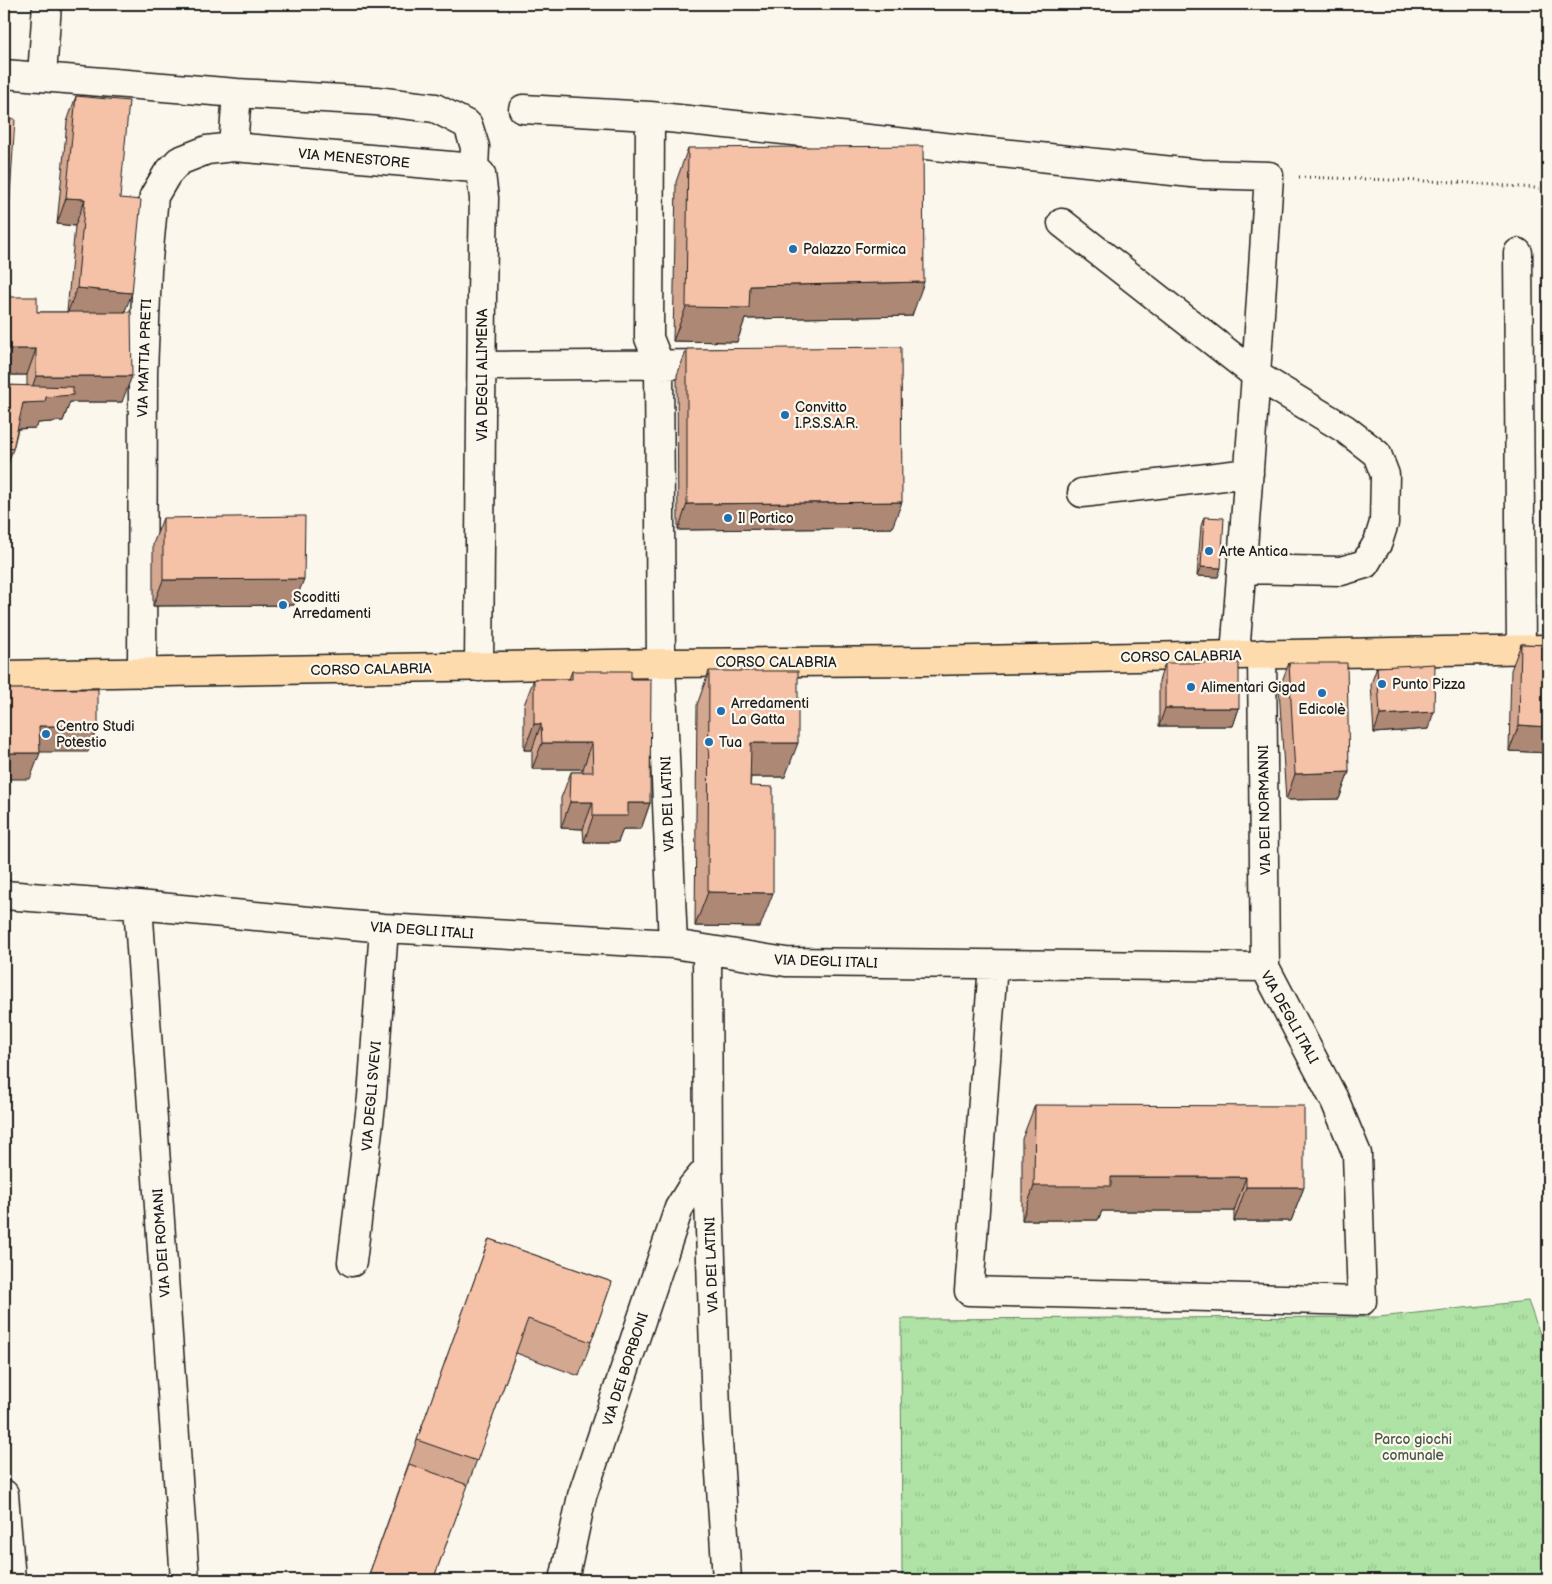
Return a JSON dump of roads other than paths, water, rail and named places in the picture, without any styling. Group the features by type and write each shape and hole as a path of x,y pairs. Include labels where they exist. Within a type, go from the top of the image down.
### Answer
{"main road":[{"name":"CORSO CALABRIA","path":"4,675 661,663 926,661 1548,648"}],"street":[{"path":"42,76 47,4"},
{"path":"4,74 238,93 232,147"},
{"name":"VIA DEGLI ALIMENA","path":"238,93 376,101 435,108 468,125 475,147 474,168 481,174 484,198 480,667"},
{"path":"523,109 650,116 1201,174 1269,176 1235,655"},
{"path":"650,116 649,338 659,363"},
{"name":"VIA MENESTORE","path":"232,147 474,168"},
{"name":"VIA MATTIA PRETI","path":"142,673 142,373 147,270 154,196 167,174 179,160 206,150 232,147"},
{"path":"1062,223 1256,374 1345,429 1377,454 1385,475 1384,523 1378,542 1365,564 1341,571 1242,569"},
{"path":"1518,253 1521,649"},
{"path":"482,366 659,363 746,364"},
{"name":"VIA DEI LATINI","path":"659,363 661,663 673,944"},
{"path":"1082,493 1249,472"},
{"name":"VIA DEI NORMANNI","path":"1262,654 1265,967"},
{"name":"VIA DEGLI ITALI","path":"4,896 138,905 384,928 673,944 786,962 993,964 1265,967 1334,1101 1357,1154 1362,1301 969,1291 993,964"},
{"name":"VIA DEI ROMANI","path":"138,905 185,1580"},
{"name":"VIA DEGLI SVEVI","path":"352,1262 372,1097 384,928"},
{"name":"VIA DEI LATINI","path":"707,950 708,1168 716,1411 727,1580"},
{"name":"VIA DEI BORBONI","path":"564,1580 582,1496 679,1208 692,1187 708,1168"},
{"path":"4,1494 12,1580"}],"place":[{"name":"Palazzo Formica","path":"793,249"},
{"name":"Convitto I.P.S.S.A.R.","path":"785,415"},
{"name":"Il Portico","path":"728,518"},
{"name":"Arte Antica","path":"1209,551"},
{"name":"Scoditti Arredamenti","path":"283,605"},
{"name":"Punto Pizza","path":"1382,684"},
{"name":"Alimentari Gigad","path":"1191,687"},
{"name":"Edicolè","path":"1322,693"},
{"name":"Arredamenti La Gatta","path":"721,711"},
{"name":"Centro Studi Potestio","path":"46,734"},
{"name":"Tua","path":"709,742"}],"park label":[{"name":"Parco giochi comunale","path":"1413,1448"}]}
